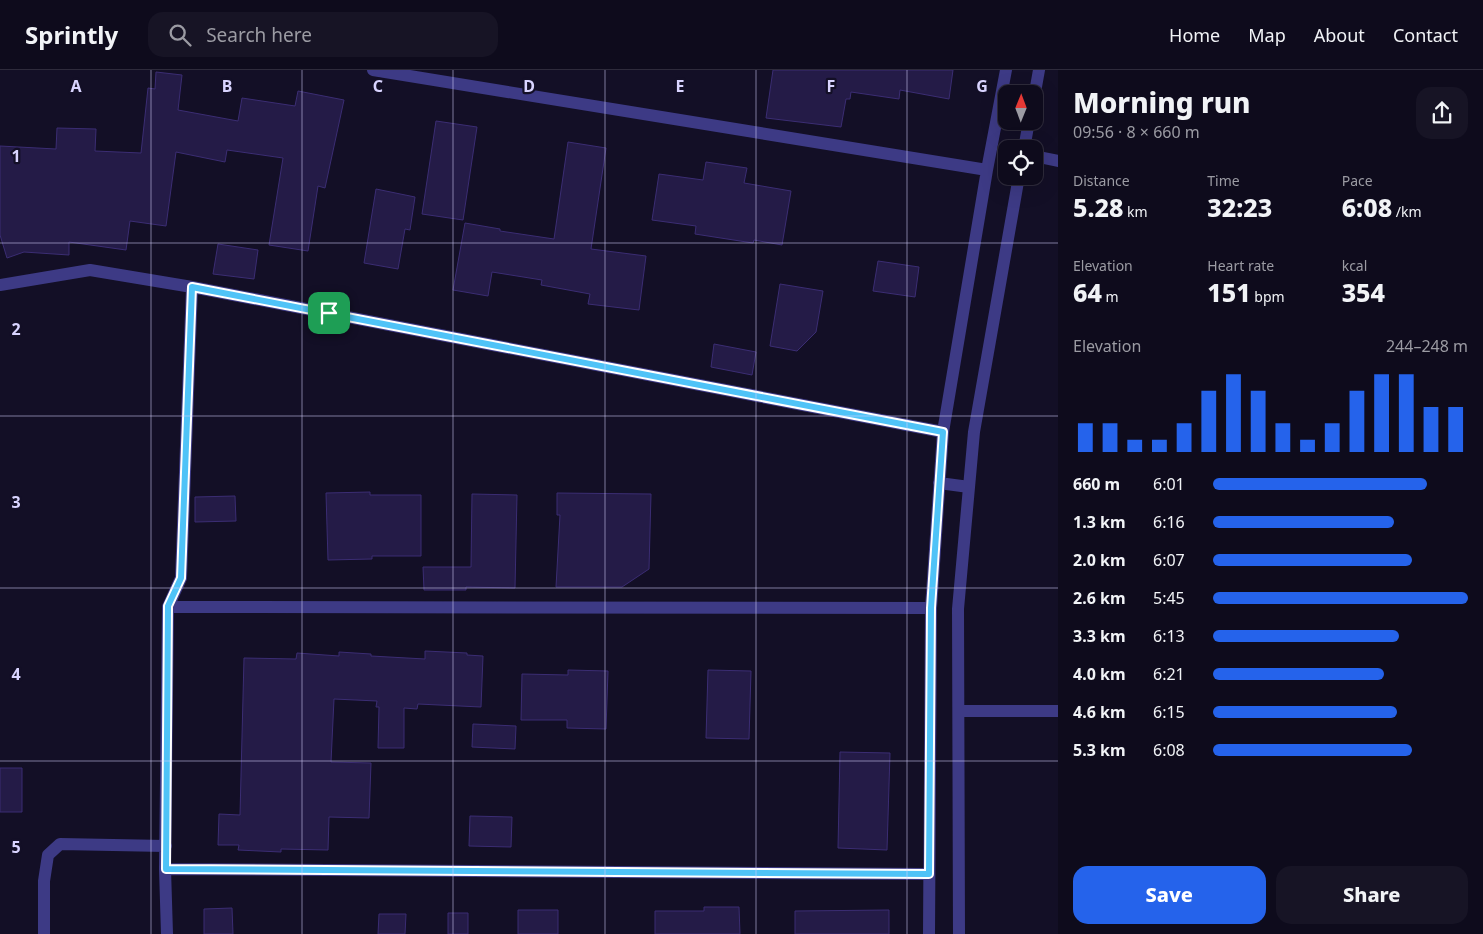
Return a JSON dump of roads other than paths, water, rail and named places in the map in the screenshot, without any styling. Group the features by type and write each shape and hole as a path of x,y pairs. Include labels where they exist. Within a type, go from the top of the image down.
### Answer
{"street":[{"path":"372,70 988,170"},
{"path":"929,934 931,608 943,432 1006,70"},
{"path":"1036,85 1039,70"},
{"path":"1043,158 1058,161"},
{"path":"959,934 958,609 974,432 1017,185"},
{"path":"0,285 90,270 192,287 943,432"},
{"path":"167,934 168,606 181,578 192,287"},
{"path":"940,484 969,487"},
{"path":"168,606 931,608"},
{"path":"959,712 1058,711"},
{"path":"44,934 44,881 48,855 60,844 166,846"},
{"path":"166,869 929,874"}]}
